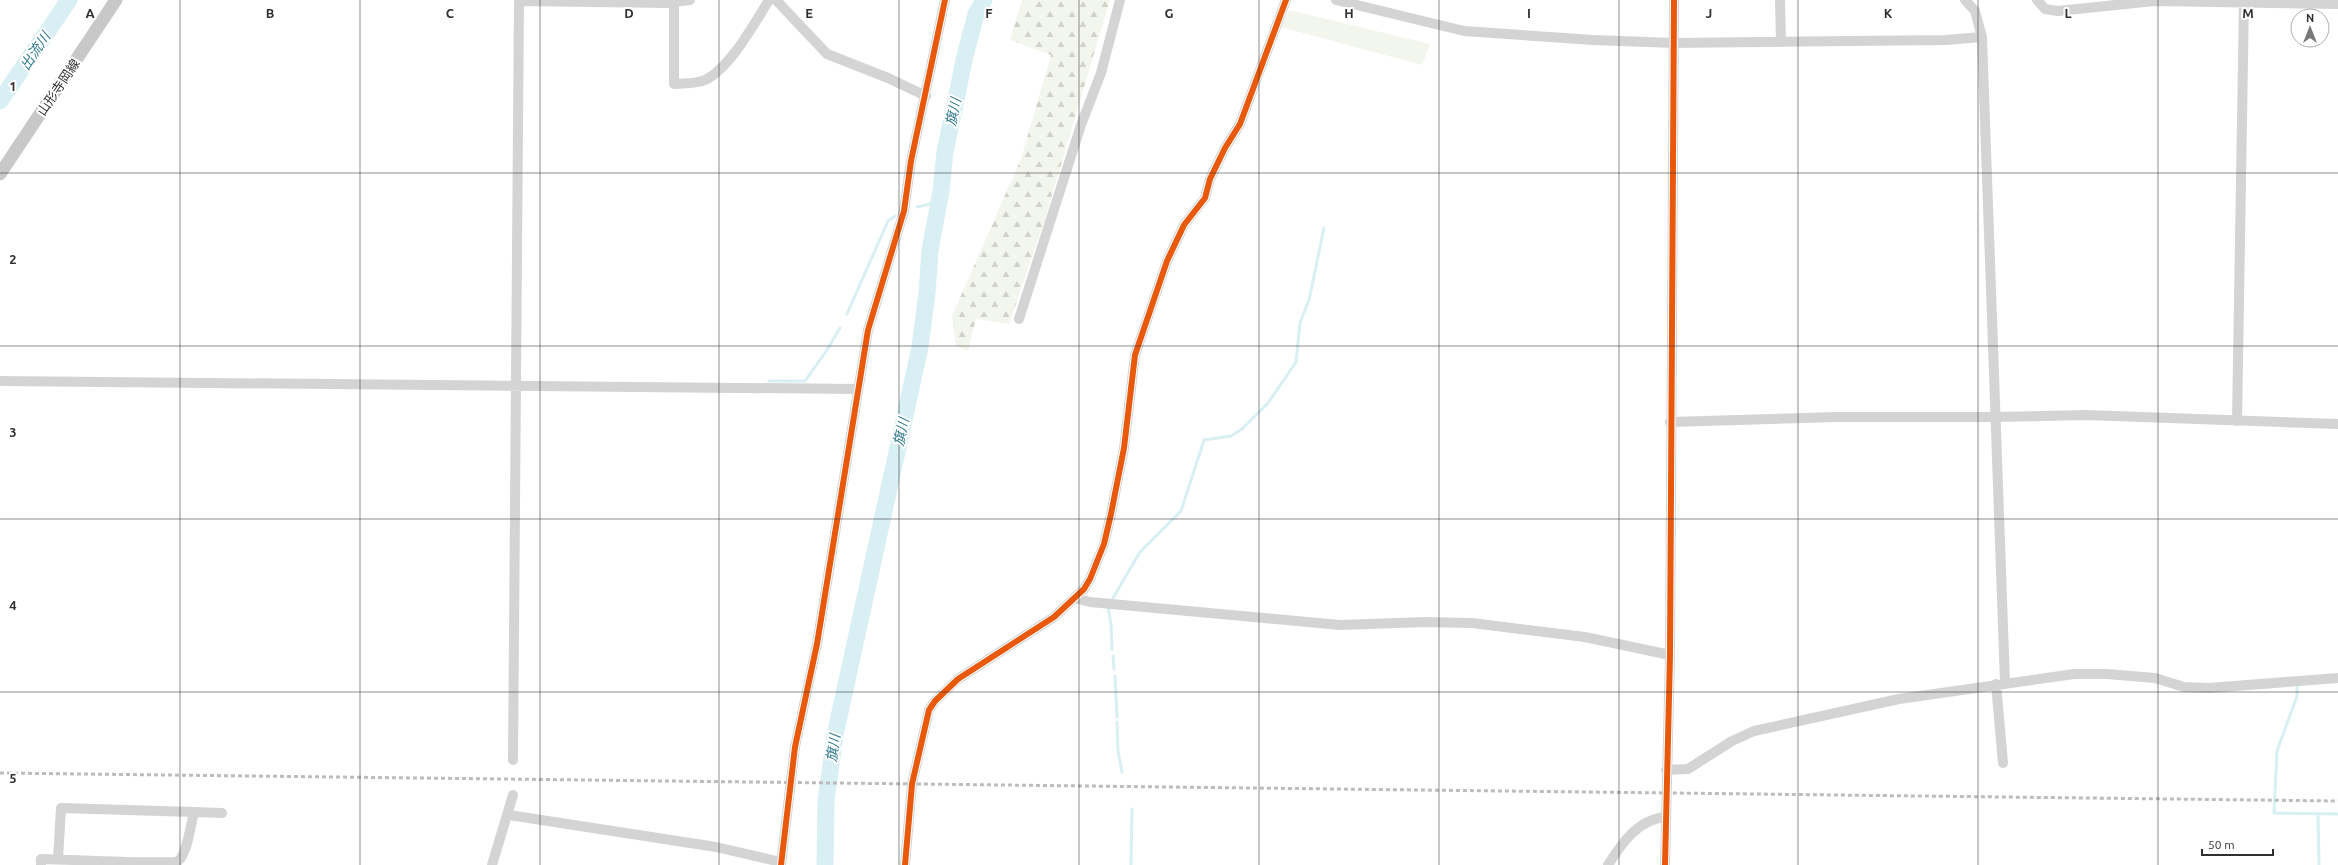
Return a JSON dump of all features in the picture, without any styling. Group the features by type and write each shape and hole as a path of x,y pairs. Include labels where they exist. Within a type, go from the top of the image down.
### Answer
{"main road":[{"name":"山形寺岡線","path":"0,174 116,0"}],"street":[{"path":"513,760 519,1 674,2 690,0"},
{"path":"674,2 674,84 704,80 719,70 728,61 769,0"},
{"path":"776,0 828,54 888,78 926,96"},
{"path":"509,815 716,847 781,863 795,747 817,644 857,389 868,330 904,211 911,161 926,96 945,0"},
{"path":"1019,319 1081,125 1101,73 1120,0"},
{"path":"905,865 912,784 929,710 935,701 958,679 1054,617 1075,598 1090,579 1104,544 1124,448 1135,355 1167,260 1184,225 1205,198 1210,179 1225,148 1240,124 1286,0"},
{"path":"1336,0 1464,31 1593,40 1674,43 1946,40 1982,37"},
{"path":"1665,865 1666,770 1670,654 1670,422 1674,0"},
{"path":"1780,0 1781,42"},
{"path":"2037,0 2045,9 2058,10 2154,1 2244,1 2338,4"},
{"path":"1968,1 1975,11 1982,37 2003,763"},
{"path":"2237,421 2244,1"},
{"path":"0,382 516,385 857,389"},
{"path":"1670,422 1837,417 1994,417 2092,415 2338,424"},
{"path":"1075,598 1090,602 1340,625 1425,622 1503,626 1586,637 1670,654"},
{"path":"1666,770 1688,769 1725,745 1754,731 1899,699 2000,684 2074,674 2107,674 2155,678 2184,686 2209,688 2338,678"},
{"path":"492,865 509,815 513,794"},
{"path":"58,859 61,808 222,813"},
{"path":"41,865 41,858 152,864 174,863 183,856 194,812"},
{"path":"1608,865 1623,844 1641,825 1654,818 1666,817"}],"green space":[{"path":"1022,0 1110,0 1044,222 1009,324 976,319 968,351 956,346 952,316 1021,159 1051,55 1010,40"},
{"path":"1289,10 1430,44 1422,65 1281,27"}],"waterway":[{"name":"出流川","path":"0,101 69,0"},
{"name":"旗川","path":"825,865 826,801 835,735 920,347 927,293 930,250 941,191 945,152 965,56 976,14 984,0"},
{"path":"917,207 939,202"},
{"path":"847,314 888,221 895,216"},
{"path":"1113,598 1140,552 1181,511 1204,440 1231,436 1242,429 1268,403 1296,362 1300,323 1309,300 1324,228"},
{"path":"769,381 805,381 827,350 840,328"},
{"path":"1108,607 1111,624 1112,650"},
{"path":"1113,656 1114,669"},
{"path":"1115,676 1117,717"},
{"path":"2297,685 2297,696 2277,751 2274,813 2338,814"},
{"path":"1117,722 1118,751 1122,772"},
{"path":"1131,865 1132,809"},
{"path":"2318,814 2319,865"}],"railway":[{"path":"0,773 2338,801"}],"cycle path":[{"path":"781,865 795,747 817,644 868,330 904,211 911,161 945,0"},
{"path":"905,865 912,784 929,710 935,701 958,679 1054,617 1084,589 1090,579 1104,544 1111,514 1124,448 1135,355 1167,261 1184,225 1205,198 1210,179 1225,148 1240,124 1286,0"},
{"path":"1665,865 1670,655 1674,0"}]}
